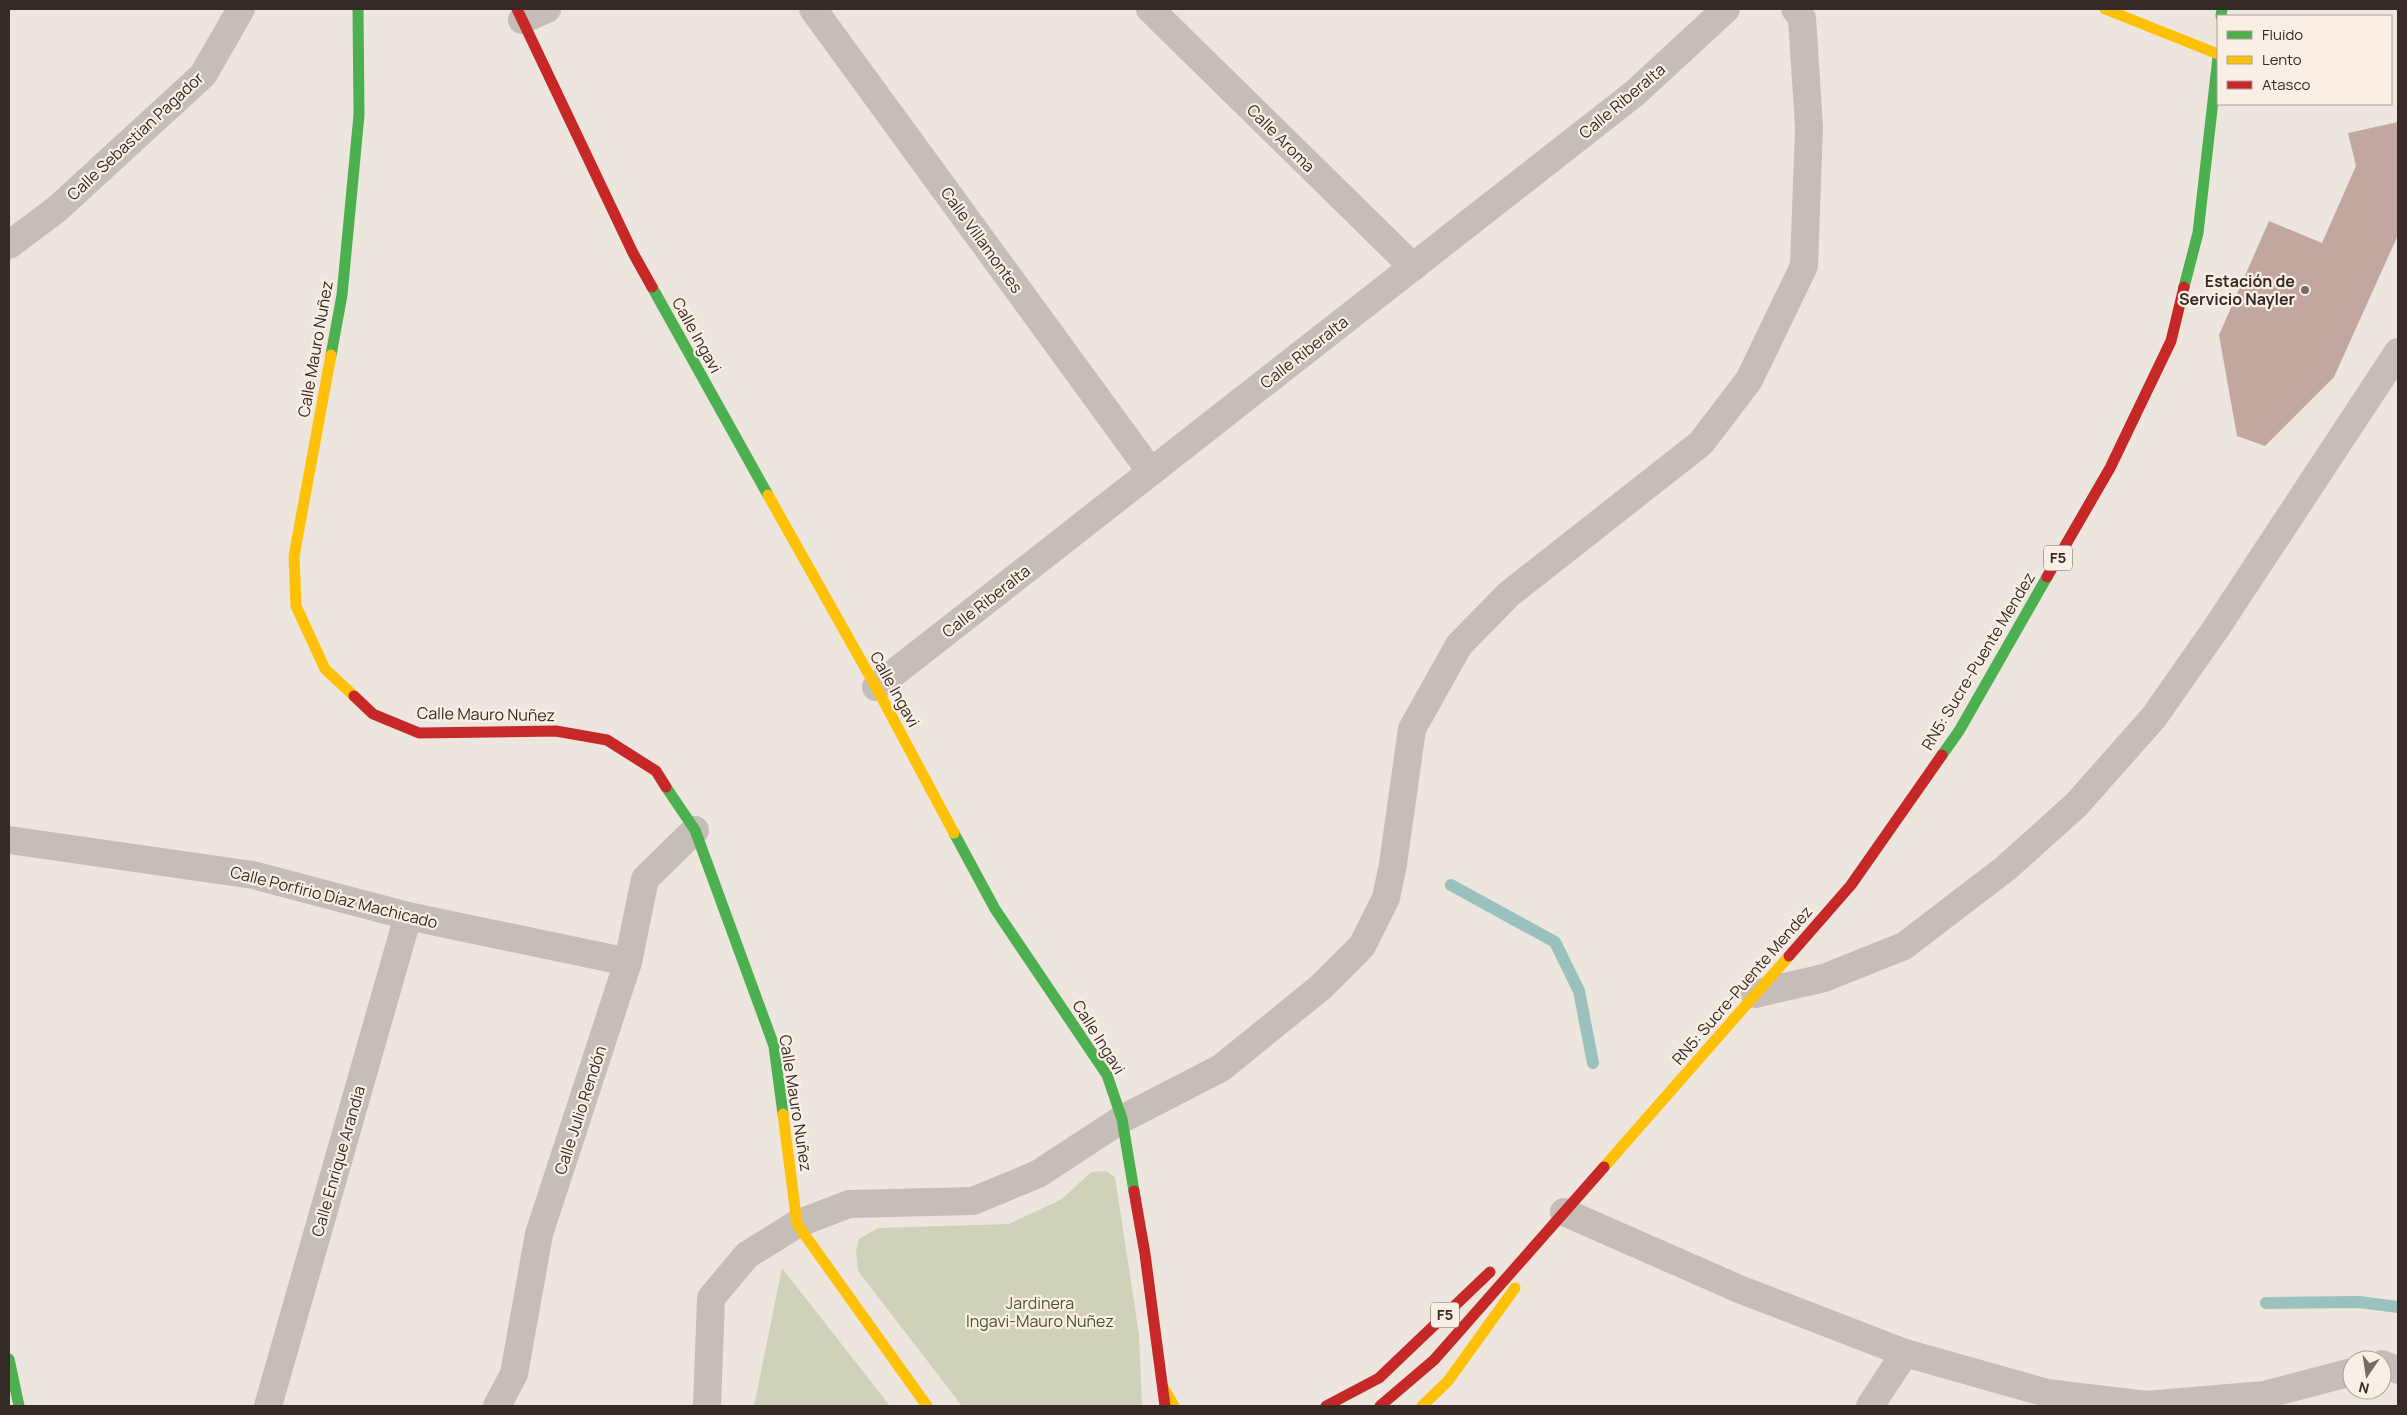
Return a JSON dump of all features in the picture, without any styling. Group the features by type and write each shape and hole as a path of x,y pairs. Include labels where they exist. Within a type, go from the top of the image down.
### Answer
{"main road":[{"name":"Calle Mauro Nuñez","path":"358,9 359,116 342,295 294,556 296,606 325,669 373,714 419,733 556,730 607,740 656,771 695,830 774,1046 797,1224 928,1406"},
{"path":"2105,9 2217,55"},
{"path":"2210,9 2221,13"},
{"name":"Calle Ingavi","path":"519,14 633,253 876,687 995,909 1107,1075 1122,1119 1164,1387 1165,1406"},
{"name":"RN5: Sucre-Puente Mendez","path":"1561,1214 1851,885 1959,731 2110,468 2171,341 2198,233 2217,64"},
{"path":"1380,1406 1434,1360 1561,1214"},
{"name":"F5","path":"1326,1406 1379,1378 1476,1284 1561,1214"},
{"name":"F5","path":"1422,1406 1448,1381 1478,1343 1506,1303 1561,1214"},
{"path":"9,1360 19,1406"},
{"path":"1164,1387 1174,1406"}],"street":[{"name":"Calle Sebastian Pagador","path":"9,245 57,209 203,74 241,9"},
{"path":"519,14 547,9"},
{"name":"Calle Villamontes","path":"813,9 1151,472"},
{"name":"Calle Aroma","path":"1150,9 1413,267"},
{"name":"Calle Riberalta","path":"876,687 1635,93 1726,9"},
{"path":"707,1406 711,1298 747,1255 797,1224 850,1204 973,1201 1038,1174 1122,1119 1221,1068 1322,987 1362,946 1388,889 1412,729 1459,645 1509,594 1701,443 1749,380 1804,266 1809,127 1802,18 1795,9"},
{"path":"1755,994 1824,978 1904,946 2006,868 2077,804 2154,717 2217,627 2398,352"},
{"name":"Calle Julio Rendón","path":"497,1406 514,1374 539,1234 628,962 645,879 695,830"},
{"name":"Calle Porfirio Díaz Machicado","path":"9,840 252,875 408,916 628,962"},
{"name":"Calle Enrique Arandia","path":"268,1406 408,916"},
{"path":"1561,1214 1739,1289 1905,1353 2048,1392 2146,1406 2264,1395 2342,1375"},
{"path":"1870,1406 1905,1353"}],"green space":[{"name":"Jardinera Ingavi-Mauro Nuñez","path":"1106,1171 1115,1177 1139,1335 1142,1406 962,1406 858,1271 856,1252 859,1239 878,1228 1009,1224 1062,1199 1091,1172"},
{"path":"782,1268 890,1406 754,1406"}],"building":[{"path":"2398,122 2398,235 2334,377 2265,446 2237,436 2219,335 2269,221 2322,243 2356,166 2348,133"}],"waterway":[{"path":"1451,885 1555,942 1579,991 1593,1063"},
{"path":"2266,1303 2359,1302 2398,1307"}],"traffic: fast":[{"path":"331,355 342,295 359,115 358,9"},
{"path":"2221,15 2222,9"},
{"path":"2184,287 2198,233 2217,66"},
{"path":"652,287 768,495"},
{"path":"1942,755 1959,731 2047,577"},
{"path":"666,787 695,830 774,1046 783,1114"},
{"path":"954,833 995,909 1107,1075 1122,1119 1134,1191"},
{"path":"9,1359 19,1406"}],"traffic: slow":[{"path":"2105,9 2217,54"},
{"path":"331,355 294,556 296,606 325,669 354,696"},
{"path":"768,495 876,687 954,833"},
{"path":"1604,1167 1789,956"},
{"path":"783,1114 797,1224 927,1406"},
{"path":"1422,1406 1448,1381 1515,1288"},
{"path":"1163,1387 1174,1406"}],"traffic: jam":[{"path":"517,9 633,253 652,287"},
{"path":"2047,577 2110,468 2171,341 2184,287"},
{"path":"354,696 373,714 419,733 556,731 607,740 656,771 666,787"},
{"path":"1789,956 1851,885 1942,755"},
{"path":"1380,1406 1434,1360 1604,1167"},
{"path":"1134,1191 1145,1254 1165,1406"},
{"path":"1326,1406 1379,1378 1490,1272"}],"place":[{"name":"Estación de Servicio Nayler","path":"2305,290"}]}
